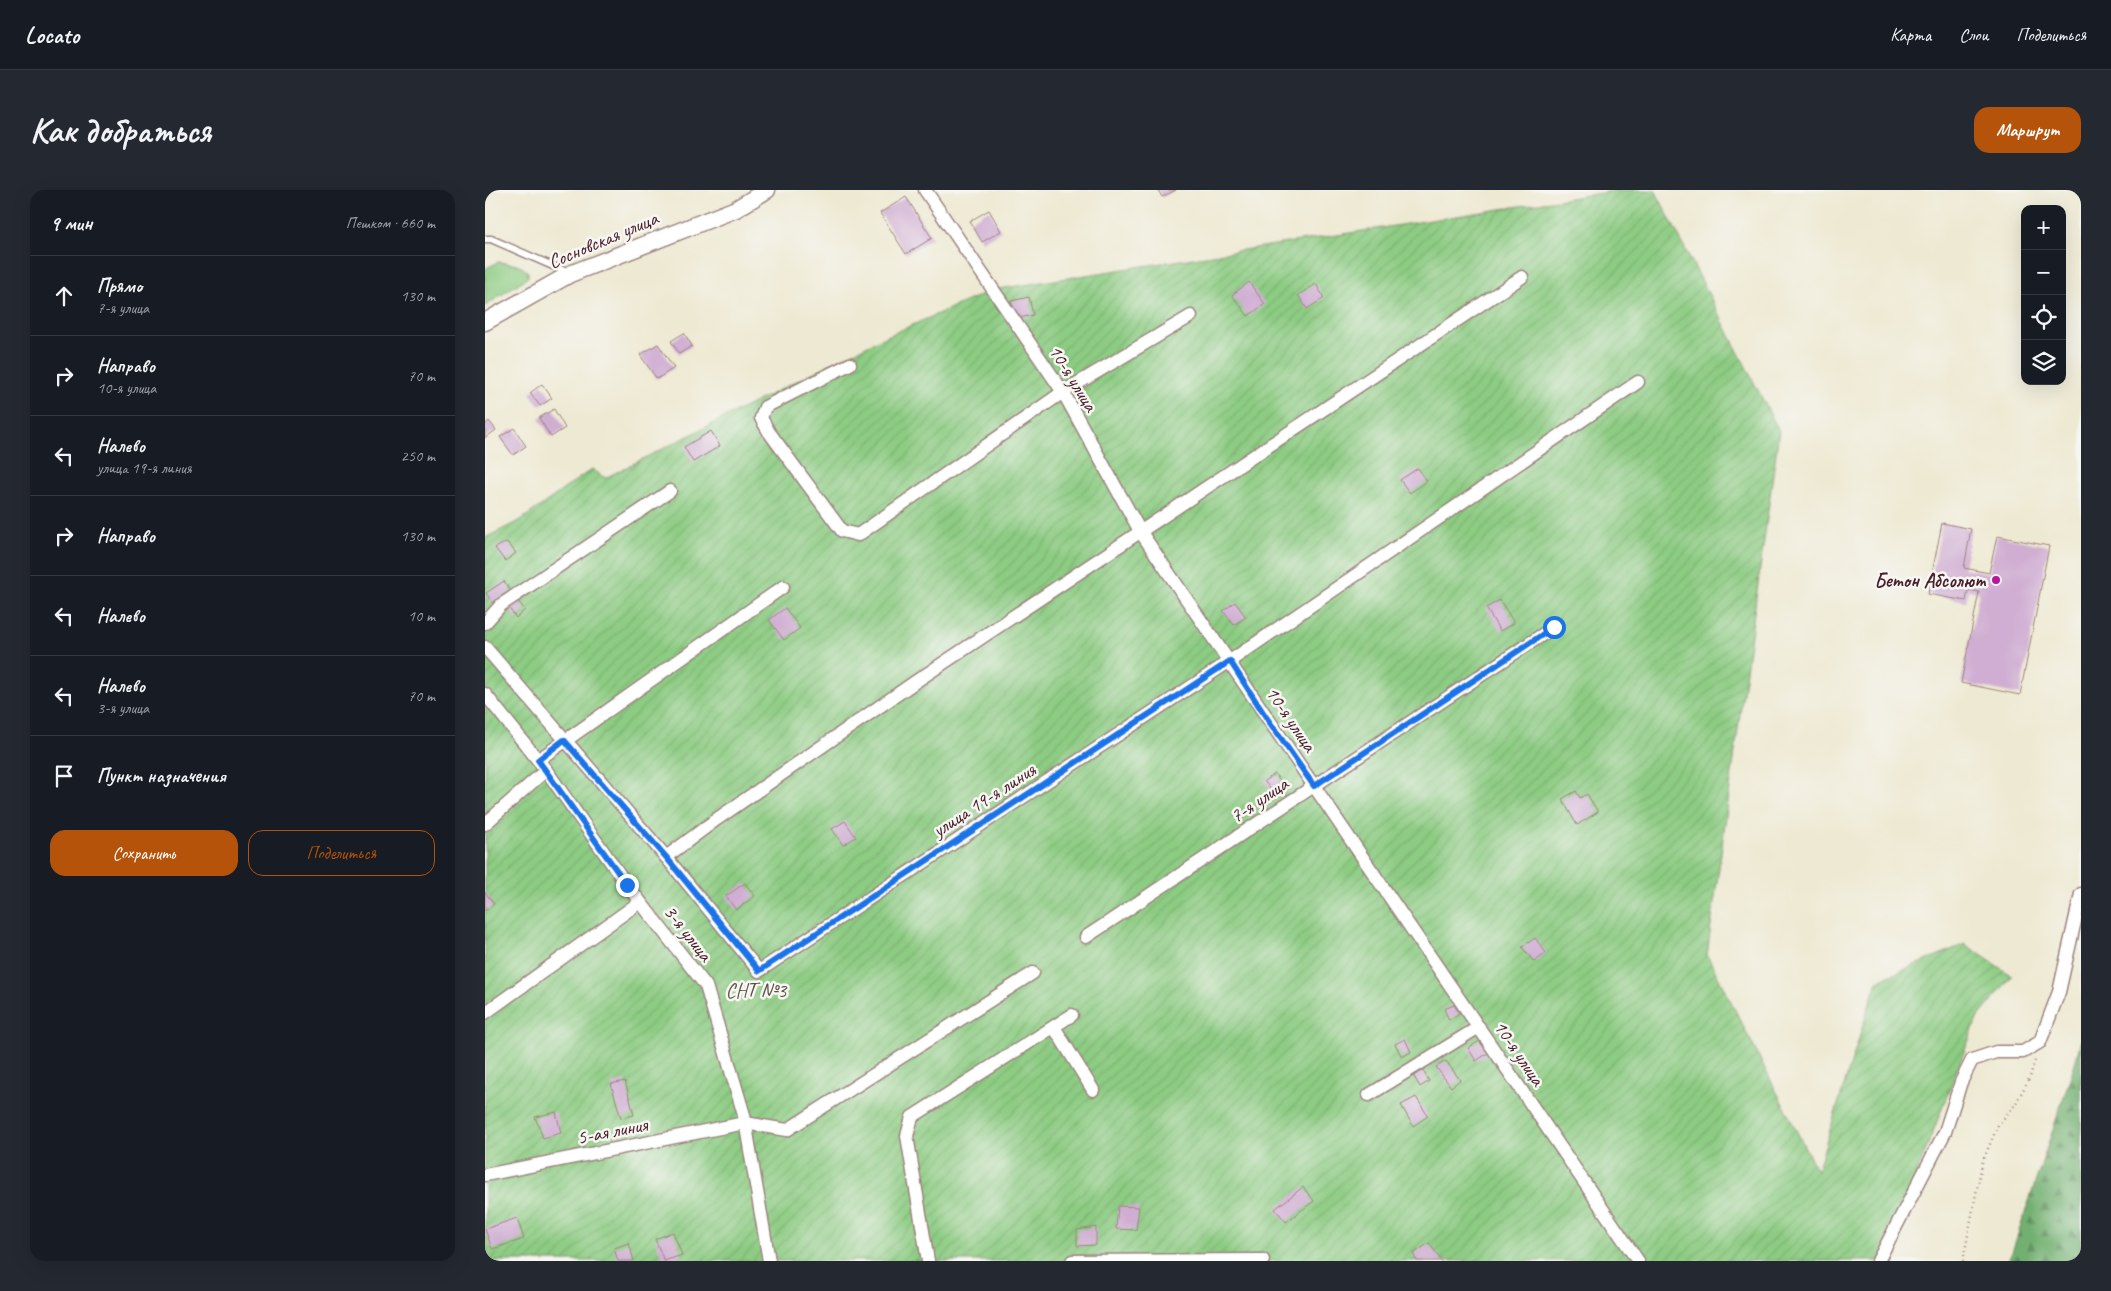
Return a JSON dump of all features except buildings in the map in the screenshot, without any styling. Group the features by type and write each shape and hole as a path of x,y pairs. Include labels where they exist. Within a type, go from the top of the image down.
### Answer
{"street":[{"name":"Сосновская улица","path":"485,322 570,274 736,209 767,190"},
{"name":"10-я улица","path":"925,190 1063,392 1141,531 1638,1261"},
{"path":"485,647 666,857 717,819 907,687 1522,277"},
{"path":"849,364 765,407 761,418 769,432 842,531 858,535 1063,392 1191,316"},
{"name":"улица 19-я линия","path":"666,857 759,971 1230,661 1638,382"},
{"path":"485,623 501,605 671,491"},
{"path":"485,824 564,740 783,587"},
{"name":"7-я улица","path":"1086,937 1554,627"},
{"name":"3-я улица","path":"485,694 542,765 640,902 706,986 745,1123 769,1261"},
{"path":"1878,1261 1945,1132 1961,1082 1971,1060 1995,1052 2023,1052 2040,1042 2059,992 2081,894"},
{"path":"485,1014 640,902"},
{"path":"745,1123 787,1130 1033,973"},
{"path":"928,1261 907,1136 912,1117 1072,1015"},
{"path":"1054,1027 1093,1090"},
{"path":"1369,1095 1479,1028"},
{"name":"5-ая линия","path":"485,1174 745,1123"},
{"path":"1073,1261 1263,1260"}],"lane":[{"path":"485,239 570,274"}],"path":[{"path":"1963,1261 1982,1163 1998,1125 2015,1105 2030,1077 2040,1042"}],"green space":[{"name":"СНТ №3","path":"1620,190 1655,190 1779,431 1707,955 1817,1171 1877,981 1965,944 2012,976 1977,1019 1895,1229 1879,1261 485,1261 485,538 521,520 592,469 605,478 876,341 992,290"},
{"path":"498,262 519,265 528,272 528,277 485,306 485,269"},
{"path":"2081,1040 2081,1261 2009,1261 2075,1063"}],"place":[{"name":"Бетон Абсолют","path":"1996,580"}],"route":[{"path":"627,885 538,760 564,740 666,857 759,971 1230,661 1314,786 1554,627"}]}
